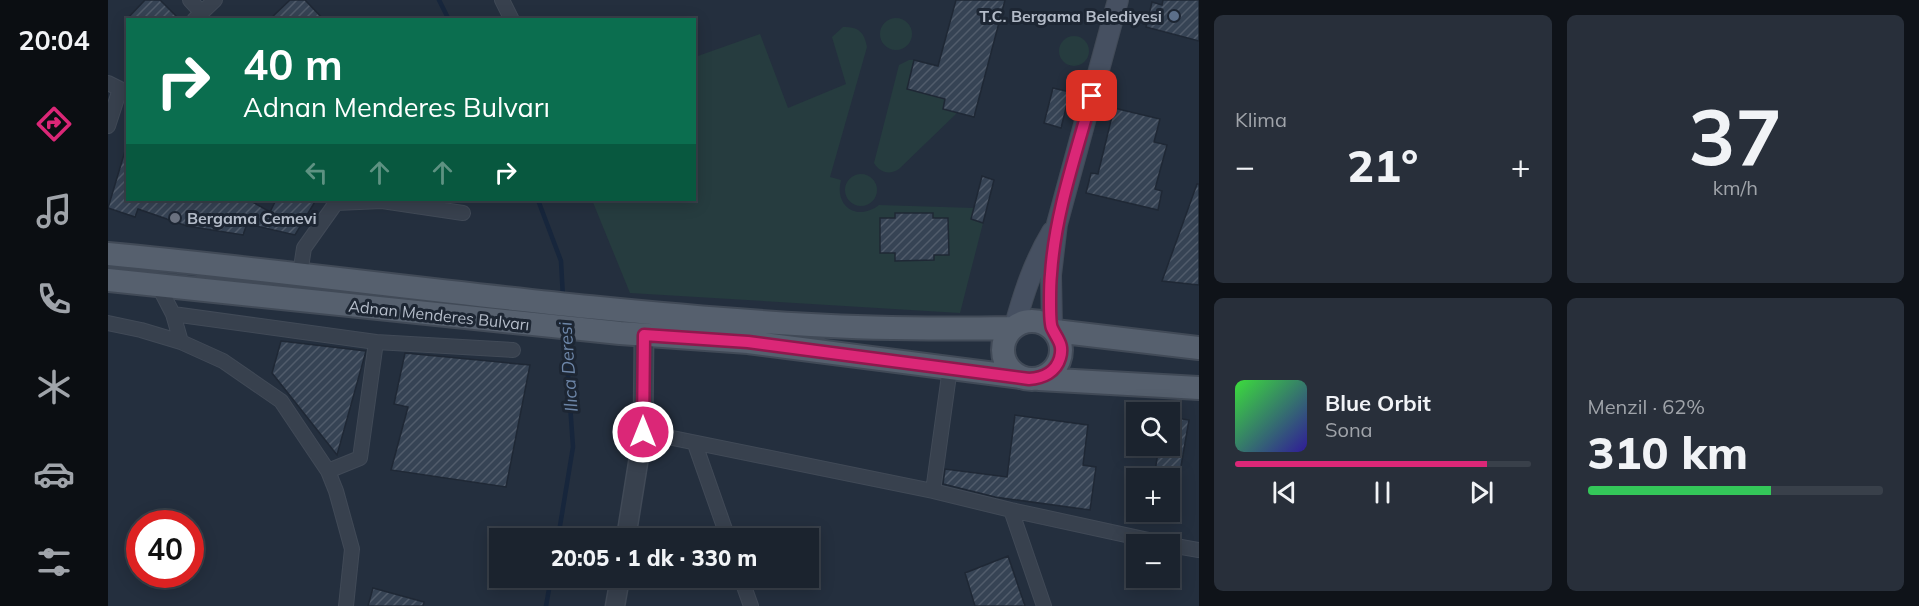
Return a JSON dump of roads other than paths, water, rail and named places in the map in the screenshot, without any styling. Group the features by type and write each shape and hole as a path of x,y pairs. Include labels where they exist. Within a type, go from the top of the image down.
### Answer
{"main road":[{"path":"1053,330 1051,275 1057,224 1118,0"},
{"path":"1013,327 1034,320 1047,324 1053,330 1060,340 1062,350 1055,368 1048,375 1029,378 1007,366 1003,343 1013,327 1037,258 1057,224"},
{"name":"Adnan Menderes Bulvarı","path":"108,254 618,310 813,326 1013,327"},
{"name":"Adnan Menderes Bulvarı","path":"108,280 620,333 748,342 1029,378 1199,388"},
{"path":"1053,330 1199,348"}],"street":[{"path":"190,0 198,16 215,0"},
{"path":"502,0 511,18"},
{"path":"108,126 118,85"},
{"path":"300,274 304,248 334,201 382,201 463,213"},
{"path":"159,286 173,314 181,342"},
{"path":"173,314 376,342 513,350"},
{"path":"108,323 181,342 223,361 281,401 328,471 336,491 352,549 346,606"},
{"path":"628,528 643,432 644,335"},
{"path":"328,471 360,458 376,342"},
{"path":"933,491 950,368"},
{"path":"643,432 933,491 1126,535"},
{"path":"695,444 724,528"},
{"path":"1011,510 1044,606"},
{"path":"1180,547 1199,550"},
{"path":"615,606 618,588"},
{"path":"745,588 751,606"}],"waterway":[{"name":"Ilıca Deresi","path":"439,0 448,18"},
{"name":"Ilıca Deresi","path":"538,201 561,261 563,298"},
{"name":"Ilıca Deresi","path":"560,528 573,447 565,333"},
{"name":"Ilıca Deresi","path":"546,606 549,588"}],"place":[{"name":"T.C. Bergama Belediyesi","path":"1174,16"},
{"name":"Bergama Cemevi","path":"175,218"}]}
